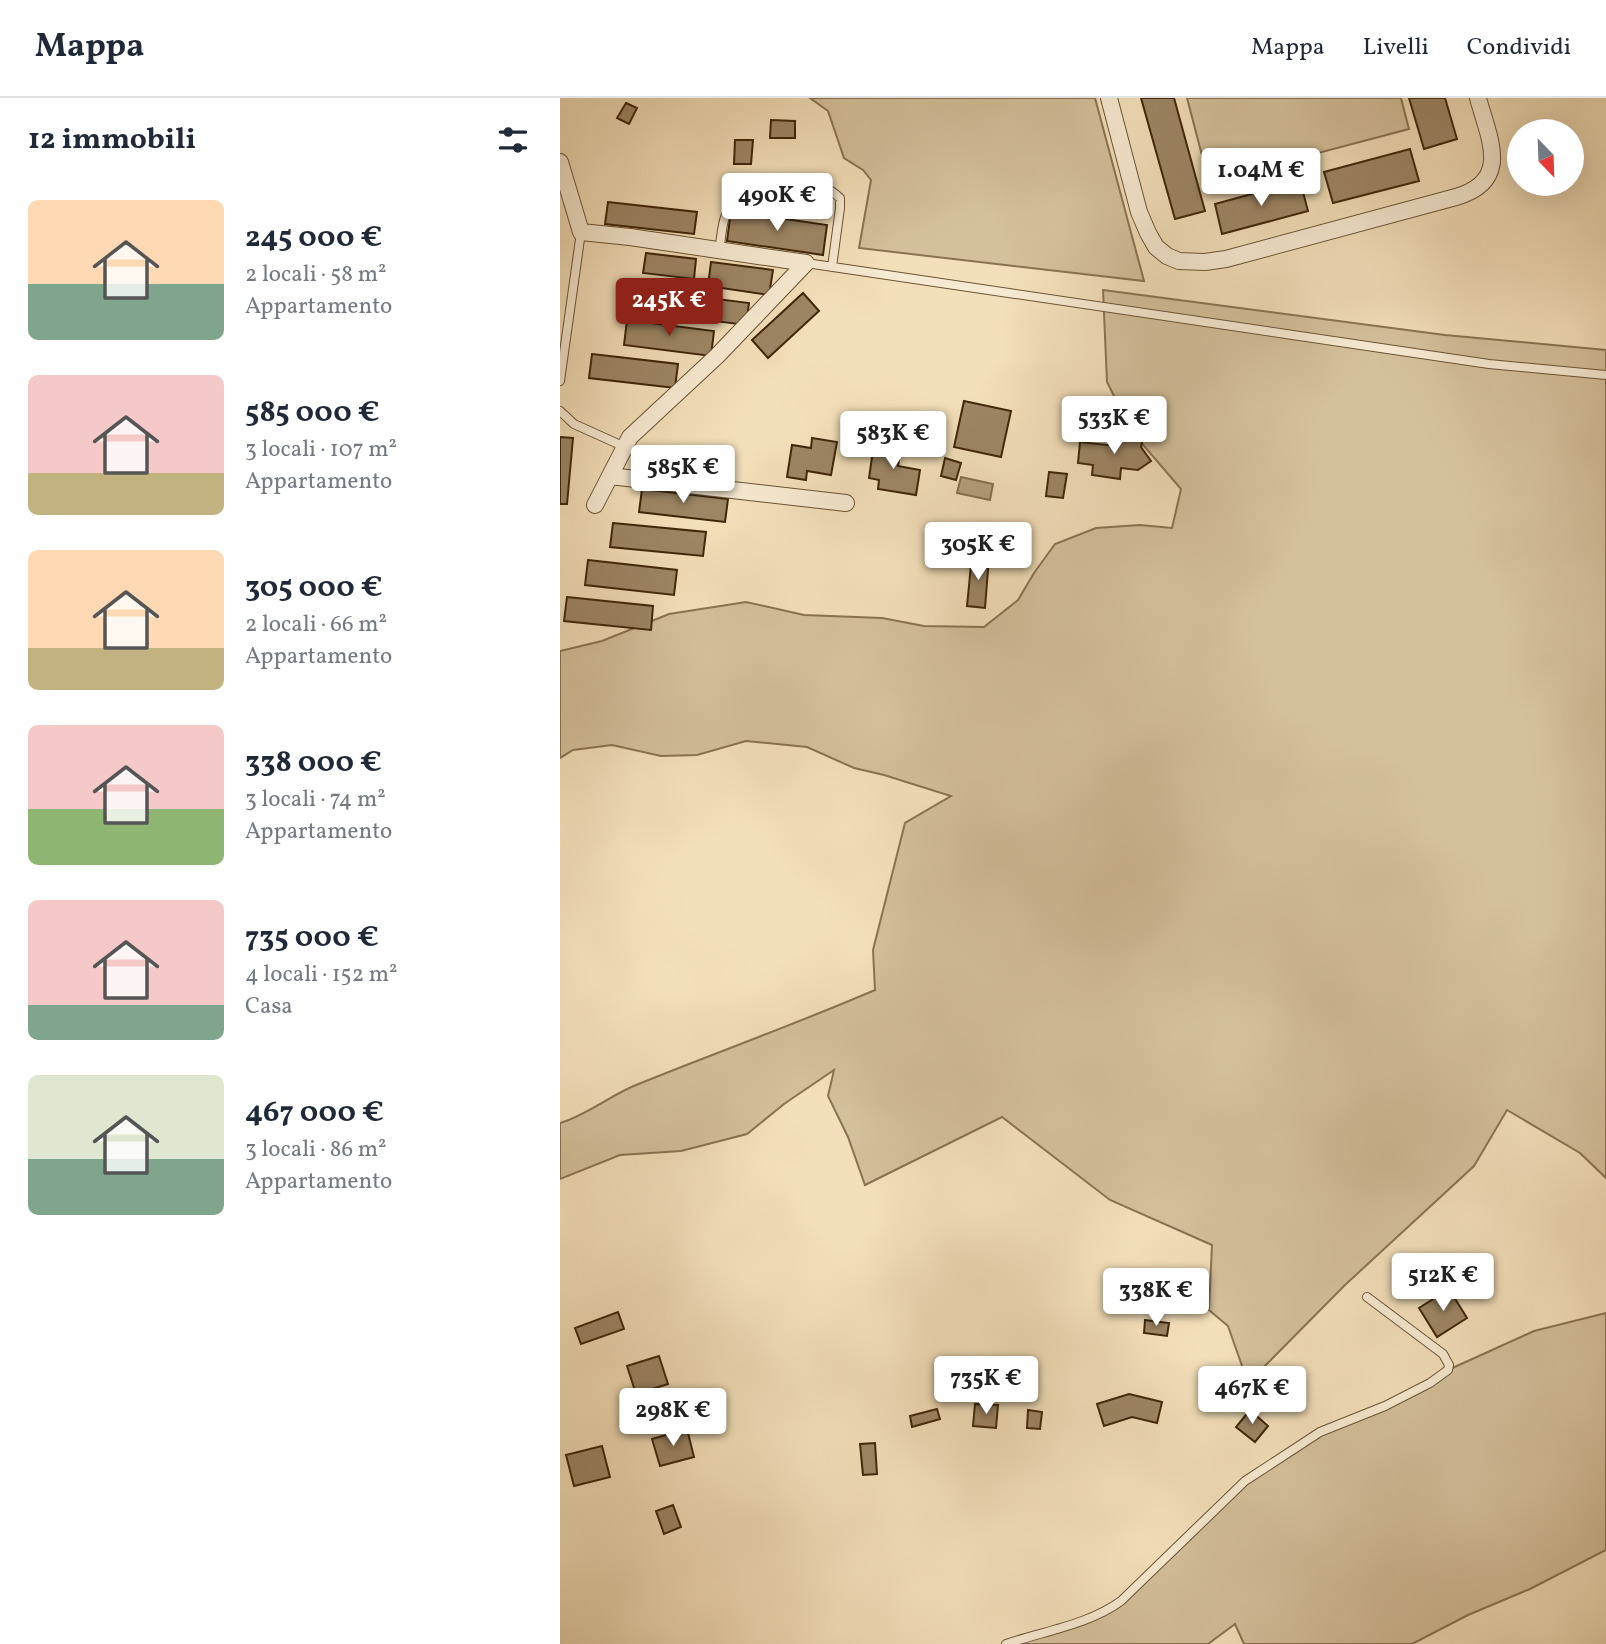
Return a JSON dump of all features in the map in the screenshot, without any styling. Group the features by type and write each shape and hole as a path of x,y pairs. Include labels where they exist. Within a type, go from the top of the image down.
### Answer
{"street":[{"path":"1108,98 1139,212 1151,239 1158,250 1171,258 1197,262 1226,259 1476,190 1488,176 1492,160 1478,98"},
{"path":"560,162 581,232 806,263"},
{"path":"595,505 630,437 717,356 806,263"},
{"path":"610,476 846,503"}],"lane":[{"path":"719,251 724,219 732,205 746,195 764,187 792,186 833,191 840,198 840,208 832,267"},
{"path":"560,380 581,232"},
{"path":"806,263 1489,364 1606,375"},
{"path":"560,411 574,424 625,447"},
{"path":"1006,1644 1109,1611 1245,1481 1320,1432 1385,1406 1430,1383 1448,1370 1449,1365 1443,1354 1367,1297"}],"shaded area":[{"path":"810,98 1095,98 1144,281 859,248 871,180 863,170 844,158 828,111"},
{"path":"1187,98 1401,98 1409,129 1209,182"},
{"path":"1103,290 1445,335 1606,350 1606,1178 1580,1153 1507,1110 1474,1166 1345,1285 1248,1383 1228,1326 1209,1310 1212,1245 1110,1200 1002,1117 865,1185 848,1137 828,1096 834,1070 784,1104 747,1134 681,1151 620,1155 560,1179 560,1123 579,1116 636,1085 875,990 873,950 905,823 951,796 854,768 807,747 746,741 697,755 661,756 612,745 573,750 560,758 560,651 602,641 669,614 746,602 804,615 882,618 924,626 984,627 1018,600 1055,544 1096,528 1140,525 1172,528 1181,489 1132,432 1107,382"},
{"path":"961,477 993,484 990,500 957,493"},
{"path":"1606,1313 1606,1550 1412,1644 1244,1644 1235,1624 1208,1644 1006,1644 1109,1610 1245,1481 1320,1432 1385,1406 1448,1370 1534,1331"}],"building":[{"path":"1141,98 1174,98 1205,211 1175,219"},
{"path":"1409,98 1445,98 1457,139 1424,149"},
{"path":"626,103 637,108 629,124 617,118"},
{"path":"771,120 795,121 795,138 770,138"},
{"path":"735,140 753,140 751,164 734,164"},
{"path":"1410,149 1419,181 1333,203 1324,172"},
{"path":"1300,181 1308,211 1222,234 1215,204"},
{"path":"608,202 697,212 694,234 605,224"},
{"path":"731,211 827,225 823,255 727,241"},
{"path":"646,253 696,259 694,279 643,273"},
{"path":"711,262 773,270 769,295 708,286"},
{"path":"654,291 749,303 746,325 651,313"},
{"path":"803,293 819,311 768,358 752,340"},
{"path":"627,320 714,331 711,356 624,345"},
{"path":"592,354 678,364 675,388 589,378"},
{"path":"964,401 1011,411 1001,457 954,447"},
{"path":"1117,434 1143,438 1141,447 1151,461 1138,470 1121,468 1120,479 1092,475 1093,465 1078,463 1080,442 1116,446"},
{"path":"560,437 573,438 567,504 560,504"},
{"path":"812,438 837,442 831,475 807,471 806,480 787,477 792,445 811,448"},
{"path":"874,443 901,448 898,466 920,470 916,495 878,489 879,480 869,478"},
{"path":"945,458 961,463 956,480 941,476"},
{"path":"1049,472 1067,474 1063,498 1046,496"},
{"path":"642,489 728,499 725,522 639,512"},
{"path":"613,523 706,532 703,556 610,547"},
{"path":"972,555 989,557 985,608 967,606"},
{"path":"588,560 677,570 674,595 585,585"},
{"path":"567,597 653,606 651,630 564,621"},
{"path":"1449,1289 1467,1318 1437,1337 1419,1308"},
{"path":"618,1312 624,1329 581,1344 575,1328"},
{"path":"1145,1320 1169,1323 1167,1336 1144,1333"},
{"path":"659,1356 668,1384 636,1394 627,1366"},
{"path":"1129,1394 1162,1402 1157,1423 1132,1417 1104,1426 1097,1404"},
{"path":"975,1404 998,1405 996,1428 973,1426"},
{"path":"937,1409 940,1419 912,1427 910,1416"},
{"path":"1028,1410 1042,1412 1040,1429 1027,1428"},
{"path":"1250,1410 1268,1426 1255,1442 1236,1427"},
{"path":"687,1429 694,1457 660,1466 652,1439"},
{"path":"875,1443 877,1474 863,1475 860,1444"},
{"path":"602,1446 610,1477 574,1486 566,1455"},
{"path":"673,1505 681,1527 664,1534 656,1511"}]}
